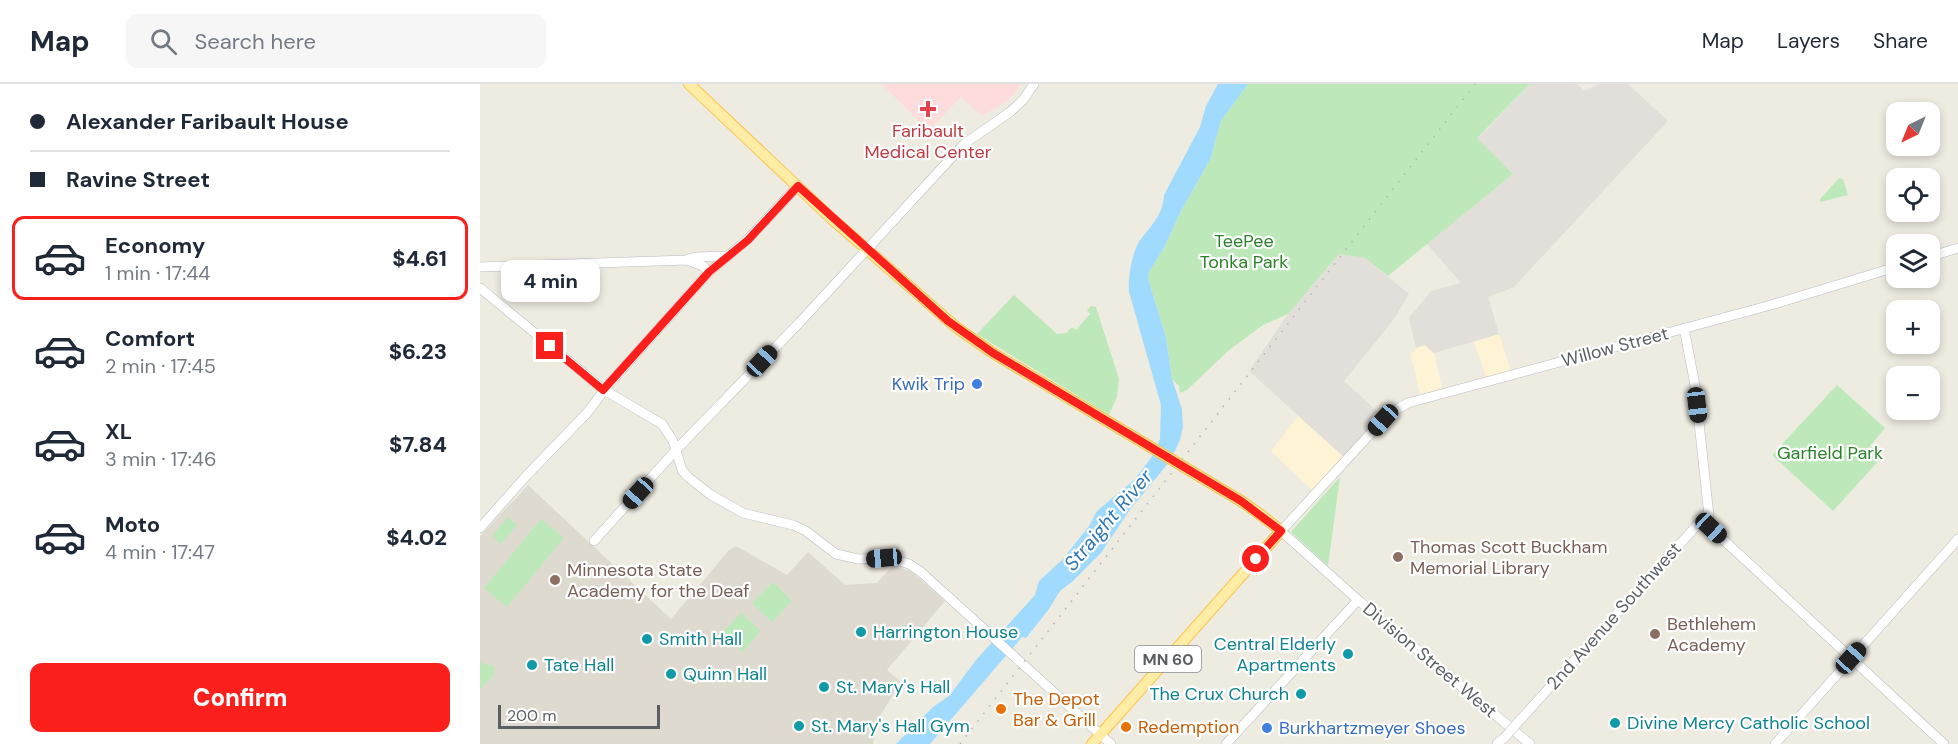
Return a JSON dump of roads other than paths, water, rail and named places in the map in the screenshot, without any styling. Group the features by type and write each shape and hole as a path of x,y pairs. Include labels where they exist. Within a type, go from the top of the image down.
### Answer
{"main road":[{"path":"689,84 867,250 964,334 1241,501 1281,531"},
{"name":"MN 60","path":"1092,744 1281,531"}],"street":[{"path":"594,541 964,144 1010,112 1023,100 1034,84"},
{"path":"480,528 587,413 603,390 709,272 748,240 798,186"},
{"path":"1940,254 1958,248"},
{"path":"480,267 687,260 696,257 728,256"},
{"path":"687,260 703,266 709,272"},
{"name":"Willow Street","path":"1281,531 1383,420 1390,413 1408,403 1771,305 1886,270"},
{"path":"480,288 603,390 662,424 673,441 682,470 711,495 742,513 793,525 812,535 836,554 847,558 884,558 909,564 950,598 1111,744"},
{"path":"1684,328 1695,385 1711,528"},
{"name":"2nd Avenue Southwest","path":"1501,741 1708,512"},
{"path":"1702,520 1944,744"},
{"name":"Division Street West","path":"1281,531 1358,600 1530,744"},
{"path":"1775,744 1958,539"},
{"path":"1226,744 1358,600"}],"water":[{"name":"Straight River","path":"1218,84 1248,84 1221,121 1210,160 1181,211 1148,278 1166,338 1172,379 1182,409 1183,427 1180,440 1170,461 1129,511 1101,553 1060,591 1026,638 1022,637 930,744 896,744 933,707 950,695 976,660 1035,595 1039,581 1063,559 1089,526 1097,511 1134,480 1151,458 1160,439 1161,405 1129,292 1130,271 1139,241 1160,212 1164,195 1200,127 1206,106"}],"railway":[{"path":"960,744 1475,84"}],"place":[{"name":"Faribault Medical Center","path":"928,109"},
{"name":"Kwik Trip","path":"977,384"},
{"name":"Thomas Scott Buckham Memorial Library","path":"1398,557"},
{"name":"Minnesota State Academy for the Deaf","path":"555,580"},
{"name":"Harrington House","path":"861,632"},
{"name":"Bethlehem Academy","path":"1655,634"},
{"name":"Smith Hall","path":"647,639"},
{"name":"Central Elderly Apartments","path":"1348,654"},
{"name":"Tate Hall","path":"532,665"},
{"name":"Quinn Hall","path":"671,674"},
{"name":"St. Mary's Hall","path":"824,687"},
{"name":"The Crux Church","path":"1301,694"},
{"name":"The Depot Bar & Grill","path":"1001,709"},
{"name":"Divine Mercy Catholic School","path":"1615,723"},
{"name":"St. Mary's Hall Gym","path":"799,726"},
{"name":"Redemption","path":"1126,727"},
{"name":"Burkhartzmeyer Shoes","path":"1267,728"}],"park label":[{"name":"TeePee Tonka Park","path":"1244,251"},
{"name":"Garfield Park","path":"1830,453"}]}
